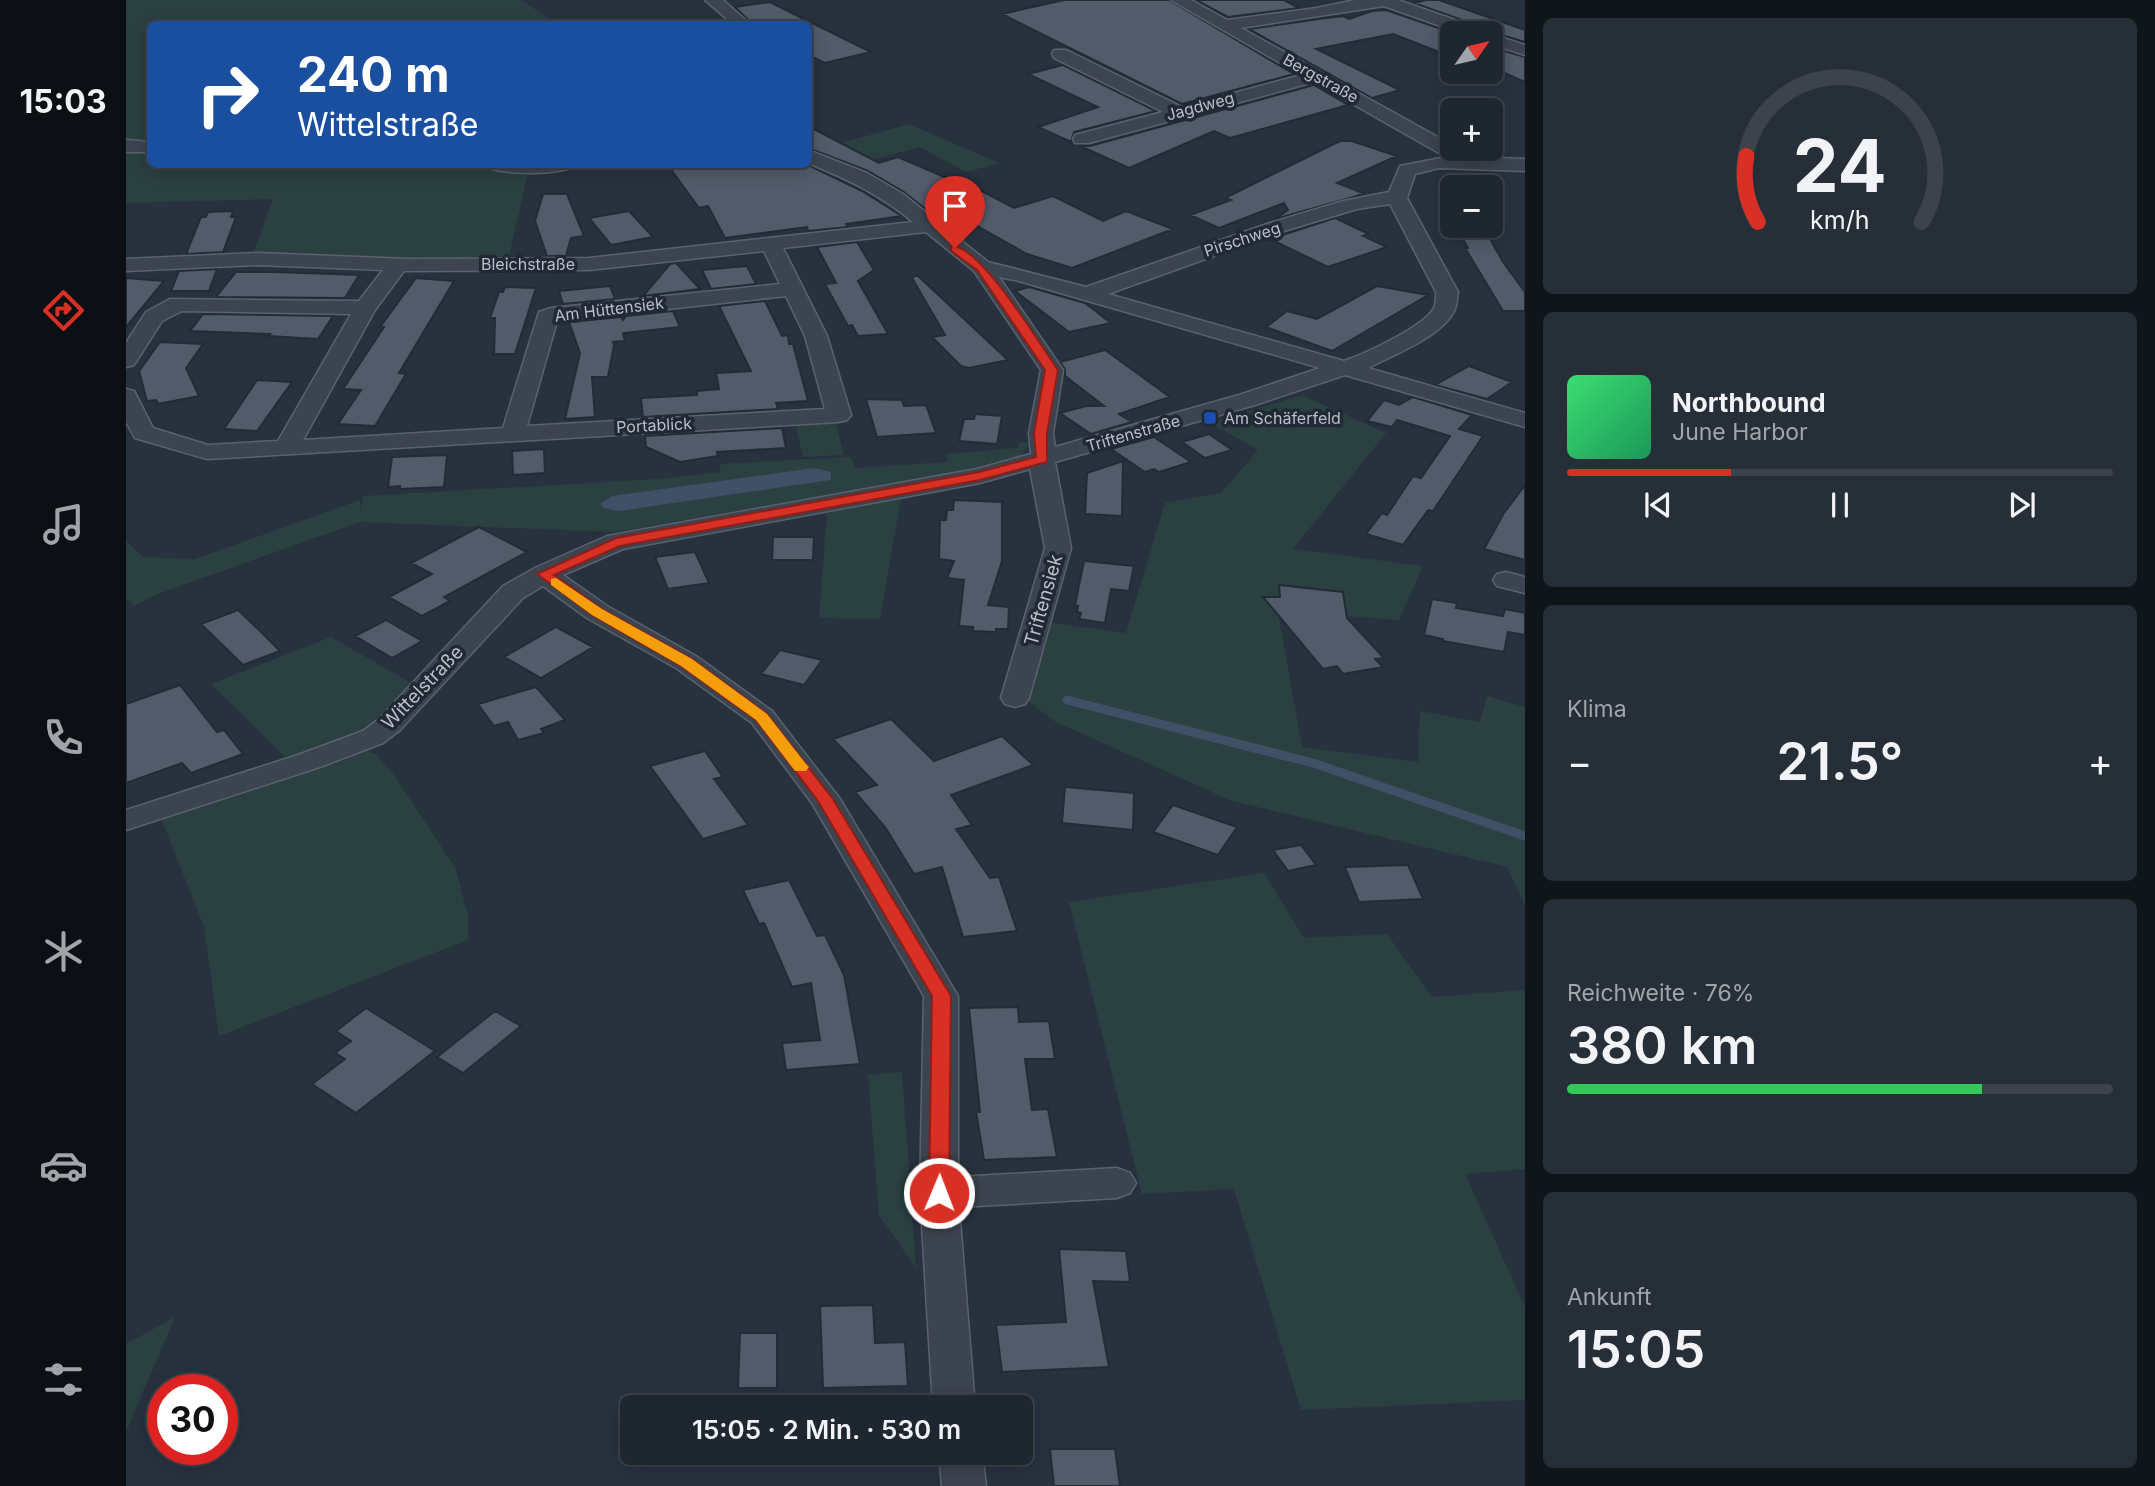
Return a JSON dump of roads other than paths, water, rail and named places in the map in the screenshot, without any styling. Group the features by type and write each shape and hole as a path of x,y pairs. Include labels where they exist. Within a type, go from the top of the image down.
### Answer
{"street":[{"path":"713,0 738,21"},
{"name":"Bergstraße","path":"1179,0 1451,152 1459,162"},
{"path":"1225,25 1317,13 1387,0 1440,21"},
{"path":"1503,43 1525,50"},
{"path":"1060,54 1178,111"},
{"name":"Jagdweg","path":"1082,139 1178,111 1317,76"},
{"path":"126,146 147,148"},
{"path":"812,158 860,177 896,198 981,267 1091,295 1525,419"},
{"path":"1397,198 1407,170 1422,164 1459,162 1525,165"},
{"name":"Pirschweg","path":"1091,295 1095,291 1206,250 1282,225 1348,205 1379,198 1397,198"},
{"name":"Triftenstraße","path":"616,542 980,476 1345,369 1408,339 1435,321 1445,308 1447,292 1397,198"},
{"name":"Bleichstraße","path":"126,265 257,259 398,265 589,264 929,226"},
{"name":"Portablick","path":"126,396 144,433 207,452 839,415 816,336 771,244"},
{"path":"286,448 365,308 398,265"},
{"name":"Triftensiek","path":"981,267 1052,370 1041,433 1042,460 1058,548 1015,698"},
{"name":"Am Hüttensiek","path":"513,433 547,317 793,289"},
{"path":"126,360 155,317 178,304 365,308"},
{"name":"Wittelstraße","path":"126,820 309,761 373,737 389,725 513,592 544,574 616,542"},
{"path":"544,574 597,612 686,662 762,717 825,799 941,996 939,1193 953,1395"},
{"path":"939,1193 1117,1183"},
{"path":"962,1465 964,1486"}],"water":[{"path":"814,468 831,472 831,480 619,511 603,508 600,504 612,496"}],"waterway":[{"path":"1067,700 1313,763 1525,836"}],"place":[{"name":"Am Schäferfeld","path":"1210,418"}]}
